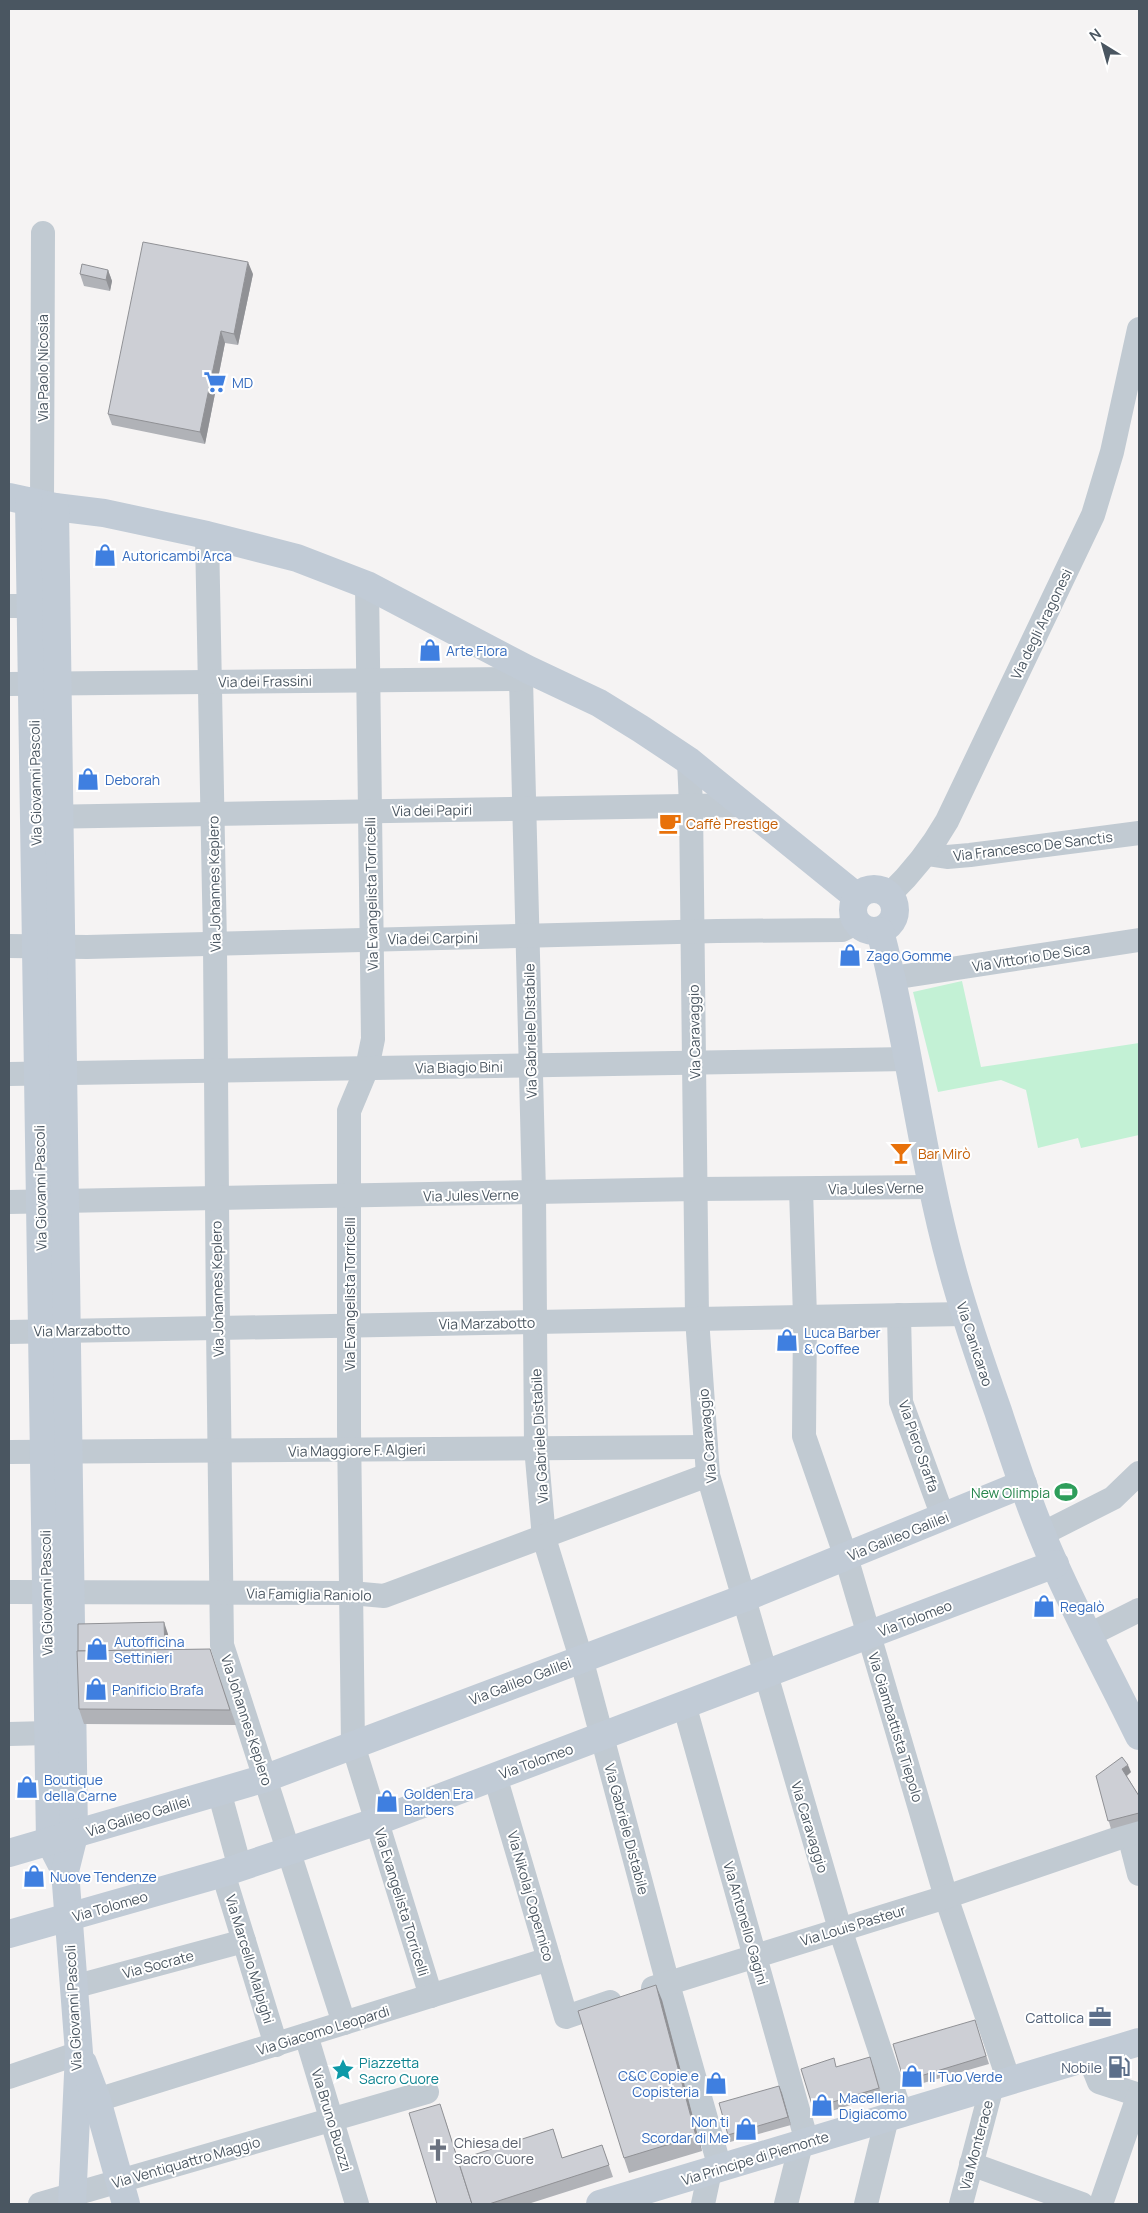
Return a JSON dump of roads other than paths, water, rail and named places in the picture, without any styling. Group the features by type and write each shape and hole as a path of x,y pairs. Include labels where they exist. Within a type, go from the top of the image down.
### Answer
{"street":[{"name":"Via Paolo Nicosia","path":"34,502 43,233"},
{"name":"Via degli Aragonesi","path":"889,895 927,854 955,805 1093,515 1135,372 1139,329"},
{"path":"34,502 104,513 206,535 296,558 367,586 524,674 599,703 641,729 689,761 744,805 864,917 887,926 893,919 895,911 894,902 882,890 873,888 864,891 864,917"},
{"name":"Via Giovanni Pascoli","path":"34,502 33,683 47,817 62,1838"},
{"name":"Via Johannes Keplero","path":"206,535 216,945 216,1200 222,1645 344,2023"},
{"name":"Via Evangelista Torricelli","path":"367,586 374,1039 367,1068 349,1111 353,1745 431,1996"},
{"name":"Via dei Frassini","path":"33,683 368,680 524,674"},
{"name":"Via Gabriele Distabile","path":"524,674 527,936 534,1194 536,1447 544,1538 603,1736 715,2170"},
{"name":"Via Caravaggio","path":"689,761 695,1063 697,1318 708,1475 764,1674 894,2116"},
{"name":"Via dei Papiri","path":"47,817 744,805"},
{"name":"Via Francesco De Sanctis","path":"927,854 947,857 970,855 1139,833"},
{"name":"Via dei Carpini","path":"9,946 216,945 692,931 842,930 864,917"},
{"name":"Via Canicarao","path":"864,917 892,978 933,1187 964,1314 1022,1484 1042,1534 1139,1736"},
{"name":"Via Vittorio De Sica","path":"892,978 1139,940"},
{"name":"Via Biagio Bini","path":"9,1074 908,1059"},
{"name":"Via Jules Verne","path":"9,1202 534,1194 696,1189 933,1187"},
{"name":"Via Giambattista Tiepolo","path":"801,1189 805,1317 804,1436 846,1557 1001,2084"},
{"name":"Via Marzabotto","path":"9,1332 964,1314"},
{"name":"Via Piero Sraffa","path":"899,1315 901,1402 943,1517"},
{"name":"Via Maggiore F. Algieri","path":"9,1452 220,1452 536,1447 706,1447"},
{"name":"Via Famiglia Raniolo","path":"9,1592 351,1592 384,1596 544,1538 708,1475"},
{"name":"Via Galileo Galilei","path":"9,1853 266,1778 744,1598 1022,1484"},
{"path":"1042,1534 1137,1484"},
{"name":"Via Tolomeo","path":"9,1934 231,1870 378,1821 1055,1564"},
{"name":"Via Giovanni Pascoli","path":"58,1592 48,1734 62,1838 79,2053 72,2200"},
{"path":"1089,1635 1139,1610"},
{"name":"Via Antonello Gagini","path":"684,1704 755,1955 804,2143"},
{"path":"9,1734 48,1734"},
{"name":"Via Nikolaj Copernico","path":"495,1776 566,2016"},
{"name":"Via Marcello Malpighi","path":"219,1791 244,1941 276,2045"},
{"path":"1134,1833 1139,1874"},
{"name":"Via Louis Pasteur","path":"566,2016 755,1955 946,1897 1134,1833"},
{"name":"Via Socrate","path":"73,1987 244,1941"},
{"name":"Via Giacomo Leopardi","path":"74,2137 100,2113 276,2045 549,1959"},
{"name":"Via Bruno Buozzi","path":"306,2035 357,2204"},
{"name":"Via Principe di Piemonte","path":"600,2204 1139,2042"},
{"path":"9,2077 79,2053 100,2113 123,2192"},
{"path":"1089,2057 1099,2082 1139,2095 1101,2204"},
{"name":"Via Monterace","path":"961,2204 971,2164 1001,2084"},
{"name":"Via Ventiquattro Maggio","path":"40,2204 123,2192 332,2120 427,2092"},
{"path":"866,2204 894,2116"},
{"path":"786,2204 804,2143"},
{"path":"971,2164 1082,2204"},
{"path":"703,2204 715,2170"}],"place":[{"name":"MD","path":"215,382"},
{"name":"Autoricambi Arca","path":"105,555"},
{"name":"Arte Flora","path":"430,650"},
{"name":"Deborah","path":"88,779"},
{"name":"Caffè Prestige","path":"670,823"},
{"name":"Zago Gomme","path":"850,955"},
{"name":"Bar Mirò","path":"901,1153"},
{"name":"Luca Barber & Coffee","path":"787,1340"},
{"name":"New Olimpia","path":"1066,1492"},
{"name":"Regalò","path":"1044,1606"},
{"name":"Autofficina Settinieri","path":"97,1649"},
{"name":"Panificio Brafa","path":"96,1689"},
{"name":"Boutique della Carne","path":"27,1787"},
{"name":"Golden Era Barbers","path":"387,1801"},
{"name":"Nuove Tendenze","path":"34,1876"},
{"name":"Cattolica","path":"1100,2017"},
{"name":"Nobile","path":"1119,2067"},
{"name":"Piazzetta Sacro Cuore","path":"343,2070"},
{"name":"Il Tuo Verde","path":"912,2076"},
{"name":"C&C Copie e Copisteria","path":"716,2083"},
{"name":"Macelleria Digiacomo","path":"822,2105"},
{"name":"Non ti Scordar di Me","path":"746,2129"},
{"name":"Chiesa del Sacro Cuore","path":"438,2150"}]}
